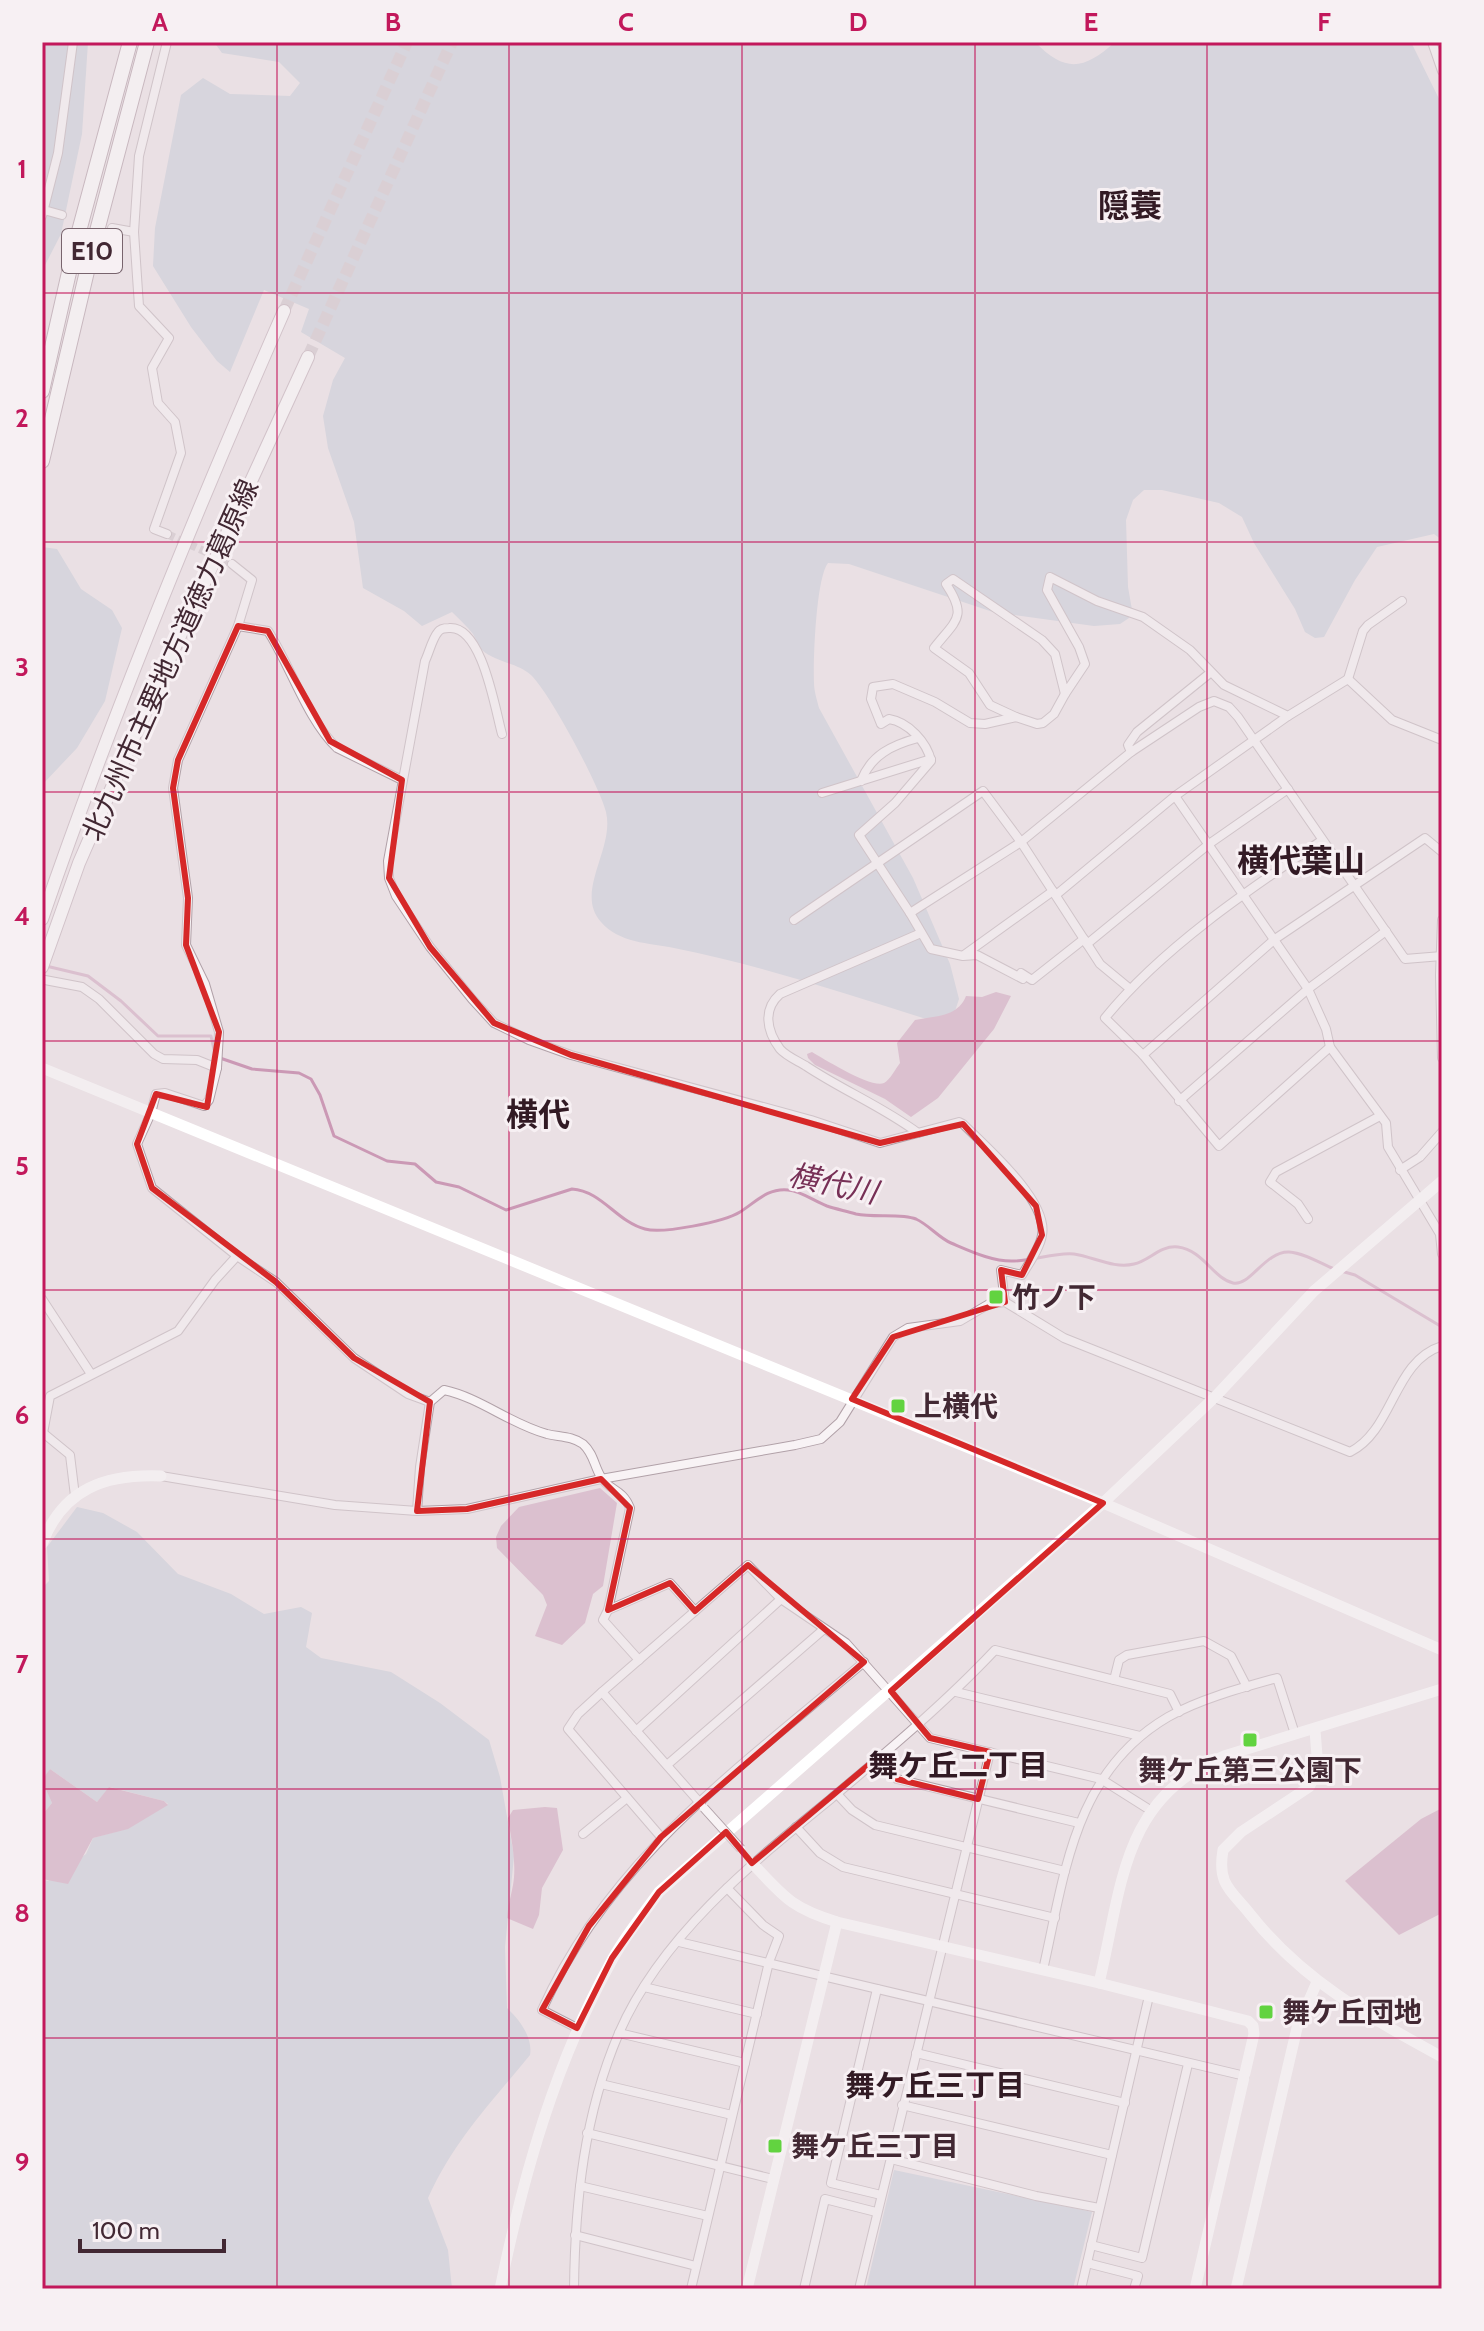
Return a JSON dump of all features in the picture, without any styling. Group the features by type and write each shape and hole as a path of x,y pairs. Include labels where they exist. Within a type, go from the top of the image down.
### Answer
{"highway":[{"name":"E10","path":"42,391 82,218 130,42"},
{"name":"E10","path":"42,461 93,246 147,42"}],"main road":[{"name":"北九州市主要地方道徳力葛原線","path":"42,919 121,699 196,510 284,311"},
{"name":"北九州市主要地方道徳力葛原線","path":"44,974 79,863 133,737 308,357"}],"street":[{"path":"62,215 43,213 58,153 73,42"},
{"path":"167,42 139,156 134,232 139,306 169,338 152,368 158,403 175,422 181,453 154,529 167,534"},
{"path":"1432,42 1442,71"},
{"path":"112,228 134,232"},
{"path":"232,564 252,580 238,626 178,760 173,788 188,898 186,945 205,984 219,1032 217,1068 209,1100 204,1106 165,1093 156,1094 137,1144 152,1188 237,1256 276,1282 354,1358 408,1394 430,1402"},
{"path":"1065,694 1055,654 1042,640 953,579 946,584 958,602 958,618 934,648 969,673 990,705 1016,717 1043,723 1054,714 1085,664 1079,647 1047,590 1050,577 1097,601 1143,617 1190,650 1224,685 1288,716"},
{"path":"963,956 1054,893 1175,796 1288,716 1348,679 1363,631 1402,601"},
{"path":"238,626 268,631 330,741 337,748 402,780"},
{"path":"502,734 485,671 471,638 459,628 445,628 438,632 425,661 388,861 389,878 396,896 430,947 472,999 494,1023 571,1055 811,1120 869,1140 890,1142 959,1122 963,1124 1005,1167 1042,1218 1042,1235 1022,1275 1001,1270 1005,1302"},
{"path":"1131,752 1128,745 1137,732 1210,673"},
{"path":"1348,679 1392,720 1442,740"},
{"path":"931,759 929,750 902,721 889,719 881,724 871,699 873,687 893,684 935,702 970,723 985,724 1016,717"},
{"path":"910,913 1021,842 1131,752 1199,707 1214,701 1229,707 1255,740 1321,841 1405,959 1441,956"},
{"path":"861,781 866,767 876,756 900,743 918,738"},
{"path":"931,759 895,803 859,835 931,949 963,956 977,955 1032,980 1209,844 1288,789"},
{"path":"822,793 931,759"},
{"path":"794,920 983,791 1021,842 1100,964 1129,988"},
{"path":"1175,796 1308,989 1326,1029 1330,1047 1386,1123 1388,1147 1440,1234 1442,1254"},
{"path":"1143,1055 1275,939 1353,886 1425,838 1442,852"},
{"path":"1321,841 1244,893 1129,988 1105,1018 1143,1055 1219,1146 1330,1047"},
{"path":"1442,920 1442,1058"},
{"path":"1179,1101 1308,989 1386,931"},
{"path":"918,1133 895,1116 840,1088 781,1051 772,1033 768,1010 780,994 921,933"},
{"path":"44,974 82,987 99,999 154,1054 163,1059 197,1060 217,1068"},
{"path":"42,1068 1103,1503 1442,1650"},
{"path":"1308,1219 1298,1204 1270,1182 1276,1172 1380,1116"},
{"path":"1400,1170 1420,1157 1442,1132"},
{"path":"500,2289 542,2123 577,2028 612,1958 659,1892 1103,1503 1215,1397 1314,1291 1442,1181"},
{"path":"75,1496 70,1455 43,1432 50,1396 178,1331 215,1280 237,1256"},
{"path":"42,1299 91,1374"},
{"path":"42,1544 58,1513 75,1496 118,1477 161,1476 335,1505 417,1511 467,1509 601,1479 821,1439 840,1422 893,1337 908,1328 960,1321 989,1304 1005,1302 1064,1338 1350,1452 1371,1438 1412,1366 1427,1350 1442,1346"},
{"path":"417,1511 430,1402 444,1390 463,1394 522,1425 582,1443 592,1455 601,1479 625,1497 630,1508 608,1610 603,1620 639,1660"},
{"path":"661,1837 568,1729 578,1714 602,1692 748,1565 781,1599 846,1643 930,1738 1101,1779 1150,1810"},
{"path":"608,1610 670,1583 695,1611"},
{"path":"636,1731 781,1599"},
{"path":"667,1765 824,1629"},
{"path":"1114,1680 1119,1660 1127,1655 1204,1641 1231,1656 1247,1687"},
{"path":"574,2289 575,2235 587,2133 619,2033 644,1987 679,1942 752,1863 956,1692 995,1650 1170,1694 1179,1712"},
{"path":"577,2028 542,2010 589,1926 621,1881 661,1837 702,1805 864,1662"},
{"path":"1043,1970 1079,1823 1101,1779 1140,1736 1179,1712 1277,1678 1295,1734"},
{"path":"1099,1983 1132,1844 1150,1810 1172,1784 1197,1766 1442,1689"},
{"path":"602,1692 752,1863 790,1903 809,1913 1099,1983 1248,2021 1253,2026 1245,2076 1195,2289"},
{"path":"956,1692 1140,1736"},
{"path":"1315,1730 1318,1769 1309,1787 1241,1832 1223,1850 1223,1878 1229,1892 1261,1928 1317,1982 1357,2010 1442,2057"},
{"path":"859,2289 990,1752"},
{"path":"877,1758 897,1779 1079,1823"},
{"path":"837,1794 852,1810 875,1825 1065,1871"},
{"path":"583,1834 627,1798"},
{"path":"796,1827 820,1853 843,1867 1055,1918"},
{"path":"691,2289 769,1962 779,1936 763,1925 727,1888"},
{"path":"747,2289 837,1922"},
{"path":"679,1942 1245,2076"},
{"path":"1236,2289 1297,2028 1317,1982"},
{"path":"644,1987 757,2014"},
{"path":"877,1989 831,2183 881,2195"},
{"path":"1081,2289 1149,1996"},
{"path":"619,2033 745,2063"},
{"path":"916,2053 1125,2103"},
{"path":"1091,2245 1142,2258 1188,2064"},
{"path":"601,2084 732,2115"},
{"path":"902,2105 1112,2155"},
{"path":"587,2133 773,2179"},
{"path":"891,2159 1036,2196 1099,2208"},
{"path":"580,2186 708,2216"},
{"path":"804,2289 825,2199 876,2212"},
{"path":"575,2235 696,2266"},
{"path":"1087,2263 1138,2276 1134,2289"}],"highlighted area":[{"path":"238,626 268,631 330,741 402,780 389,878 430,947 494,1023 571,1055 880,1143 963,1124 1036,1206 1042,1235 1022,1275 1001,1270 1005,1302 893,1337 852,1399 1103,1503 891,1691 930,1738 990,1752 978,1799 897,1779 877,1758 752,1863 726,1832 659,1892 612,1958 577,2028 542,2010 589,1926 661,1837 864,1662 748,1565 695,1611 670,1583 608,1610 630,1508 601,1479 467,1509 417,1511 430,1402 354,1358 276,1282 152,1188 137,1144 156,1094 207,1107 219,1032 186,945 188,898 173,788 178,760"}],"shaded area":[{"path":"42,42 88,42 82,134 61,234 42,271"},
{"path":"214,42 1035,42 1056,59 1075,64 1094,58 1115,42 1411,42 1442,105 1442,540 1434,534 1377,547 1324,637 1315,638 1305,632 1242,517 1219,503 1162,490 1144,490 1133,500 1126,520 1128,587 1132,610 1129,618 1120,624 1094,626 993,612 849,564 828,563 818,602 815,639 814,686 819,708 913,878 950,964 959,999 955,1011 942,1024 775,973 625,938 608,929 594,910 593,884 607,826 602,800 573,741 539,685 526,671 482,650 473,634 452,612 422,626 404,611 363,588 354,522 328,448 323,416 333,380 345,358 301,332 309,309 264,290 230,372 217,361 191,327 153,266 155,228 181,95 203,78 230,94 290,96 300,83 279,62 222,53"},
{"path":"42,547 57,549 81,589 112,610 122,628 105,701 77,748 42,785"},
{"path":"996,992 1011,996 994,1029 938,1098 911,1117 885,1099 815,1065 808,1058 807,1054 812,1052 859,1078 884,1083 900,1063 897,1043 915,1020 952,1012 966,996 982,997"},
{"path":"600,1488 617,1503 603,1586 593,1594 585,1623 562,1645 535,1636 547,1605 543,1595 497,1548 496,1537 501,1526 519,1507"},
{"path":"77,1507 103,1513 137,1532 178,1574 231,1594 264,1614 301,1607 312,1613 306,1647 321,1658 391,1672 440,1703 489,1740 500,1777 514,1856 505,1947 507,2008 530,2042 530,2055 462,2140 428,2198 448,2250 452,2289 42,2289 42,1879 48,1881 86,1854 93,1838 128,1828 168,1804 110,1787 97,1802 50,1769 43,1780 52,1803 42,1815 42,1588 49,1581 47,1547"},
{"path":"50,1769 97,1802 109,1787 164,1801 168,1805 128,1829 93,1838 68,1884 42,1879 42,1815 52,1803 42,1780"},
{"path":"557,1808 563,1850 542,1888 539,1915 533,1929 507,1918 514,1868 508,1818 513,1810"},
{"path":"1442,1808 1442,1913 1399,1935 1345,1881 1421,1819"},
{"path":"894,2170 1092,2212 1073,2289 866,2289"}],"waterway":[{"name":"横代川","path":"46,966 88,976 121,1001 158,1036 211,1036 215,1054"},
{"name":"横代川","path":"220,1058 252,1069 299,1073 311,1079 334,1136 387,1161 415,1164 436,1182 459,1187 506,1210 572,1189 592,1195 635,1225 665,1230 721,1220 740,1212 768,1193 788,1190 856,1214 916,1219 951,1243 998,1260 1022,1261 1074,1254 1126,1265 1166,1248 1178,1247 1194,1253 1233,1283 1246,1280 1280,1253 1306,1256 1334,1269"},
{"name":"横代川","path":"1341,1271 1355,1275 1442,1327"}],"tunnel":[{"path":"284,311 407,42"},
{"path":"308,357 452,42"},
{"path":"167,534 232,564"}],"place":[{"name":"竹ノ下","path":"996,1297"},
{"name":"上横代","path":"898,1406"},
{"name":"舞ケ丘第三公園下","path":"1250,1740"},
{"name":"舞ケ丘団地","path":"1266,2012"},
{"name":"舞ケ丘三丁目","path":"775,2146"}],"district":[{"name":"隠蓑","path":"1130,206"},
{"name":"横代葉山","path":"1301,861"},
{"name":"横代","path":"538,1115"},
{"name":"舞ケ丘二丁目","path":"958,1766"},
{"name":"舞ケ丘三丁目","path":"935,2086"}]}
